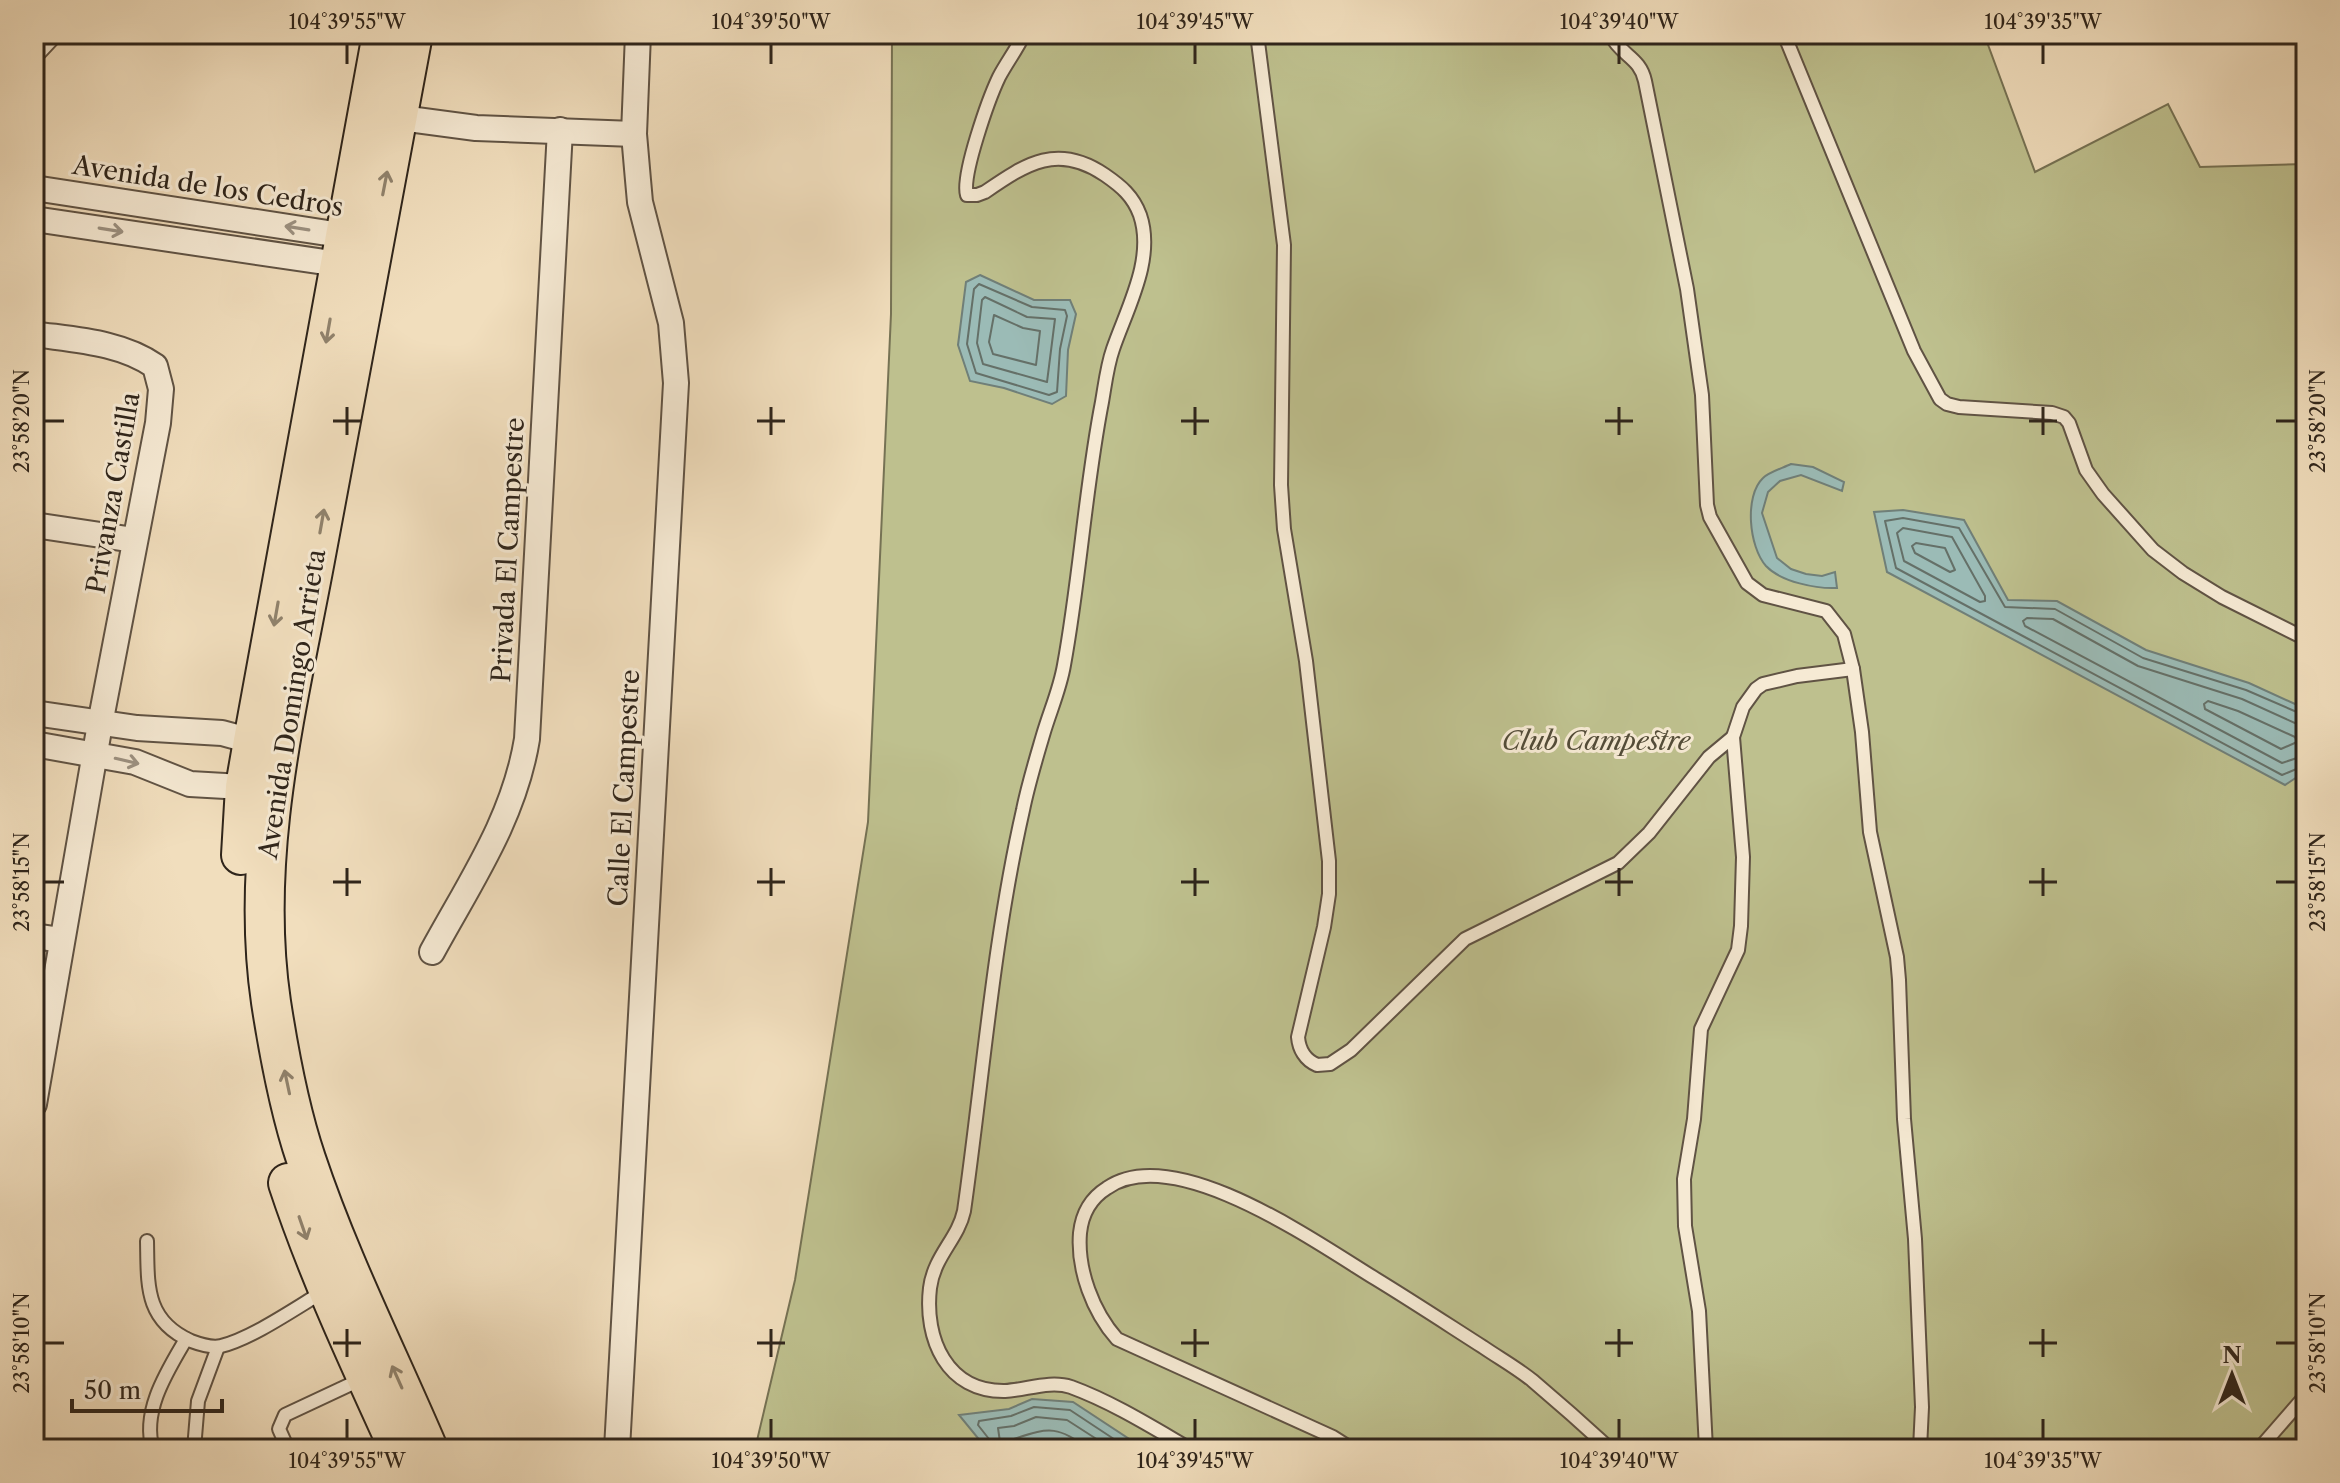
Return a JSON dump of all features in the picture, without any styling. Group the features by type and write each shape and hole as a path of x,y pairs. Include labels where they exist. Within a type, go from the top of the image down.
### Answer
{"main road":[{"name":"Avenida Domingo Arrieta","path":"382,34 382,115 259,788 240,870 241,941 256,1058 266,1108 306,1235 399,1449"},
{"name":"Avenida Domingo Arrieta","path":"382,115 413,34"},
{"name":"Avenida Domingo Arrieta","path":"259,788 266,954 271,1002 288,1090 324,1211 428,1449"}],"street":[{"path":"34,50 49,34"},
{"name":"Calle El Campestre","path":"617,1449 676,383 671,323 640,202 634,134 638,34"},
{"path":"382,115 476,128 634,134"},
{"name":"Privada El Campestre","path":"432,952 508,814 521,773 527,739 560,130"},
{"name":"Avenida de los Cedros","path":"34,188 357,252"},
{"path":"34,219 357,252"},
{"name":"Privanza Castilla","path":"34,334 111,346 138,354 155,366 161,389 158,423 94,754 34,1104"},
{"path":"34,525 134,540"},
{"path":"34,713 100,724 222,733 266,745"},
{"path":"159,771 166,730"},
{"path":"34,744 135,762 190,784 259,788"},
{"path":"34,936 61,940"}],"lane":[{"path":"1024,34 999,78 988,107 965,179 967,195 985,192 1032,162 1053,158 1088,164 1128,192 1140,215 1143,261 1112,353 1101,405 1062,681 1043,735 1023,810 1003,912 985,1033 964,1211 933,1273 929,1308 931,1327 948,1365 963,1381 982,1388 1005,1391 1050,1385 1071,1387 1190,1449"},
{"path":"1257,34 1284,245 1281,485 1284,529 1306,661 1329,861 1329,894 1324,927 1298,1037 1304,1055 1317,1065 1330,1064 1351,1050 1465,939 1618,863 1649,833 1709,757 1733,737"},
{"path":"1610,34 1618,48 1638,62 1643,70 1687,289 1702,395 1706,493 1710,517 1754,590 1763,595 1817,607 1833,618 1844,634 1853,669 1862,732 1870,832 1897,957 1899,980 1904,1119 1916,1269 1922,1422 1920,1449"},
{"path":"1784,34 1914,351 1940,399 1959,407 2052,413 2064,417 2086,470 2153,550 2209,589 2306,639"},
{"path":"1706,1449 1699,1311 1685,1226 1684,1179 1694,1119 1701,1029 1738,950 1741,926 1743,857 1733,737 1748,698 1763,684 1853,669"},
{"path":"1352,1449 1330,1443 1117,1339 1106,1326 1089,1291 1080,1251 1084,1215 1091,1202 1119,1179 1142,1175 1172,1178 1228,1193 1428,1311 1531,1379 1610,1449"},
{"path":"147,1241 151,1302 158,1315 186,1339 218,1347 247,1335 328,1289"},
{"path":"153,1449 156,1397 186,1339"},
{"path":"194,1449 200,1393 218,1347"},
{"path":"288,1449 279,1429 285,1415 366,1377"},
{"path":"2259,1449 2306,1395"}],"green space":[{"name":"Club Campestre","path":"892,34 1984,34 2035,172 2168,104 2200,167 2306,164 2306,1449 755,1449 795,1280 868,822 891,314"}],"water":[{"path":"980,275 1034,300 1070,300 1076,314 1068,350 1066,396 1052,404 1004,388 970,381 958,345 966,282"},
{"path":"1791,464 1813,467 1844,482 1842,491 1801,475 1780,481 1768,492 1762,513 1777,558 1791,569 1806,574 1822,576 1835,572 1837,588 1810,586 1790,580 1773,572 1760,558 1751,522 1753,497 1763,478"},
{"path":"1903,510 1964,520 2008,600 2057,601 2146,650 2249,683 2306,709 2306,771 2285,785 1887,572 1874,512"},
{"path":"1032,1399 1073,1402 1137,1444 1165,1449 984,1449 959,1415 1009,1409"}]}
